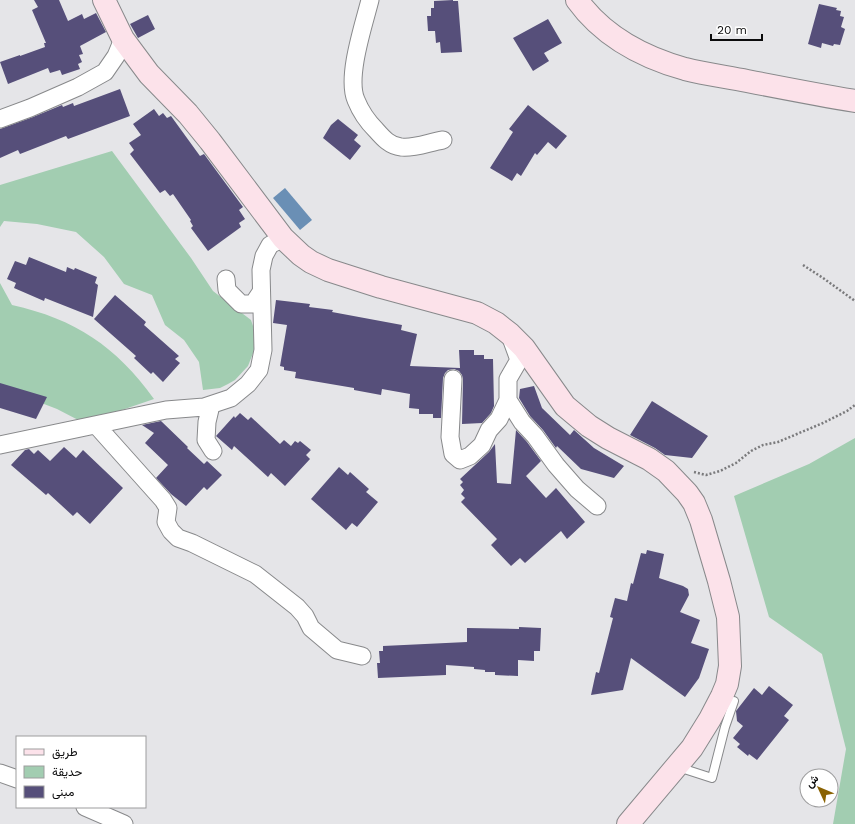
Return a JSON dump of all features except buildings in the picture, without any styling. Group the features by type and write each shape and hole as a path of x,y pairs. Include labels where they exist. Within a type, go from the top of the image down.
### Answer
{"street":[{"path":"104,0 123,39 149,74 188,114 283,238 301,255 311,262 328,270 381,287 477,313 496,323 524,348 565,406 589,426 666,470 694,503 701,520 728,617 730,666 727,684 710,719 692,748 628,824"},
{"path":"370,0 356,58 353,81 355,99 366,118 375,129 388,142 396,146 402,148 443,140"},
{"path":"577,0 586,13 602,28 626,45 649,56 685,69 855,102"},
{"path":"0,119 30,108 78,87 105,72 116,56 123,39"},
{"path":"0,445 166,410 204,407 230,398 248,384 259,370 263,350 261,270 264,256 270,245 283,238"},
{"path":"226,279 227,290 241,304 253,304 261,292"},
{"path":"453,378 450,437 453,454 460,460 470,456 482,445 489,430 499,419 508,400 508,379 519,360 510,334"},
{"path":"508,400 522,422 535,436 556,465 577,489 597,506"},
{"path":"211,405 207,422 206,440 214,452"},
{"path":"96,424 163,500 168,508 166,522 171,531 178,538 192,543 255,574 297,607 305,616 310,628 338,650 362,656"},
{"path":"0,773 16,779"},
{"path":"87,808 124,824"}],"lane":[{"path":"676,766 712,778 725,727 734,701"}],"path":[{"path":"803,266 823,278 855,301"},
{"path":"666,470 693,472 706,475 720,471 736,463 763,445 778,442 823,423 855,405"}],"green space":[{"path":"112,151 191,258 213,291 251,320 254,329 255,348 248,366 235,380 220,388 203,390 199,362 184,340 165,325 152,295 124,284 104,257 76,232 37,224 4,221 0,227 0,185"},
{"path":"0,283 12,305 55,318 92,337 125,364 140,380 154,399 84,423 57,409 0,387"},
{"path":"855,438 855,824 833,824 836,808 839,808 839,789 846,749 822,654 769,617 734,496 809,464"}],"water":[{"path":"285,188 312,220 300,230 273,198"}]}
